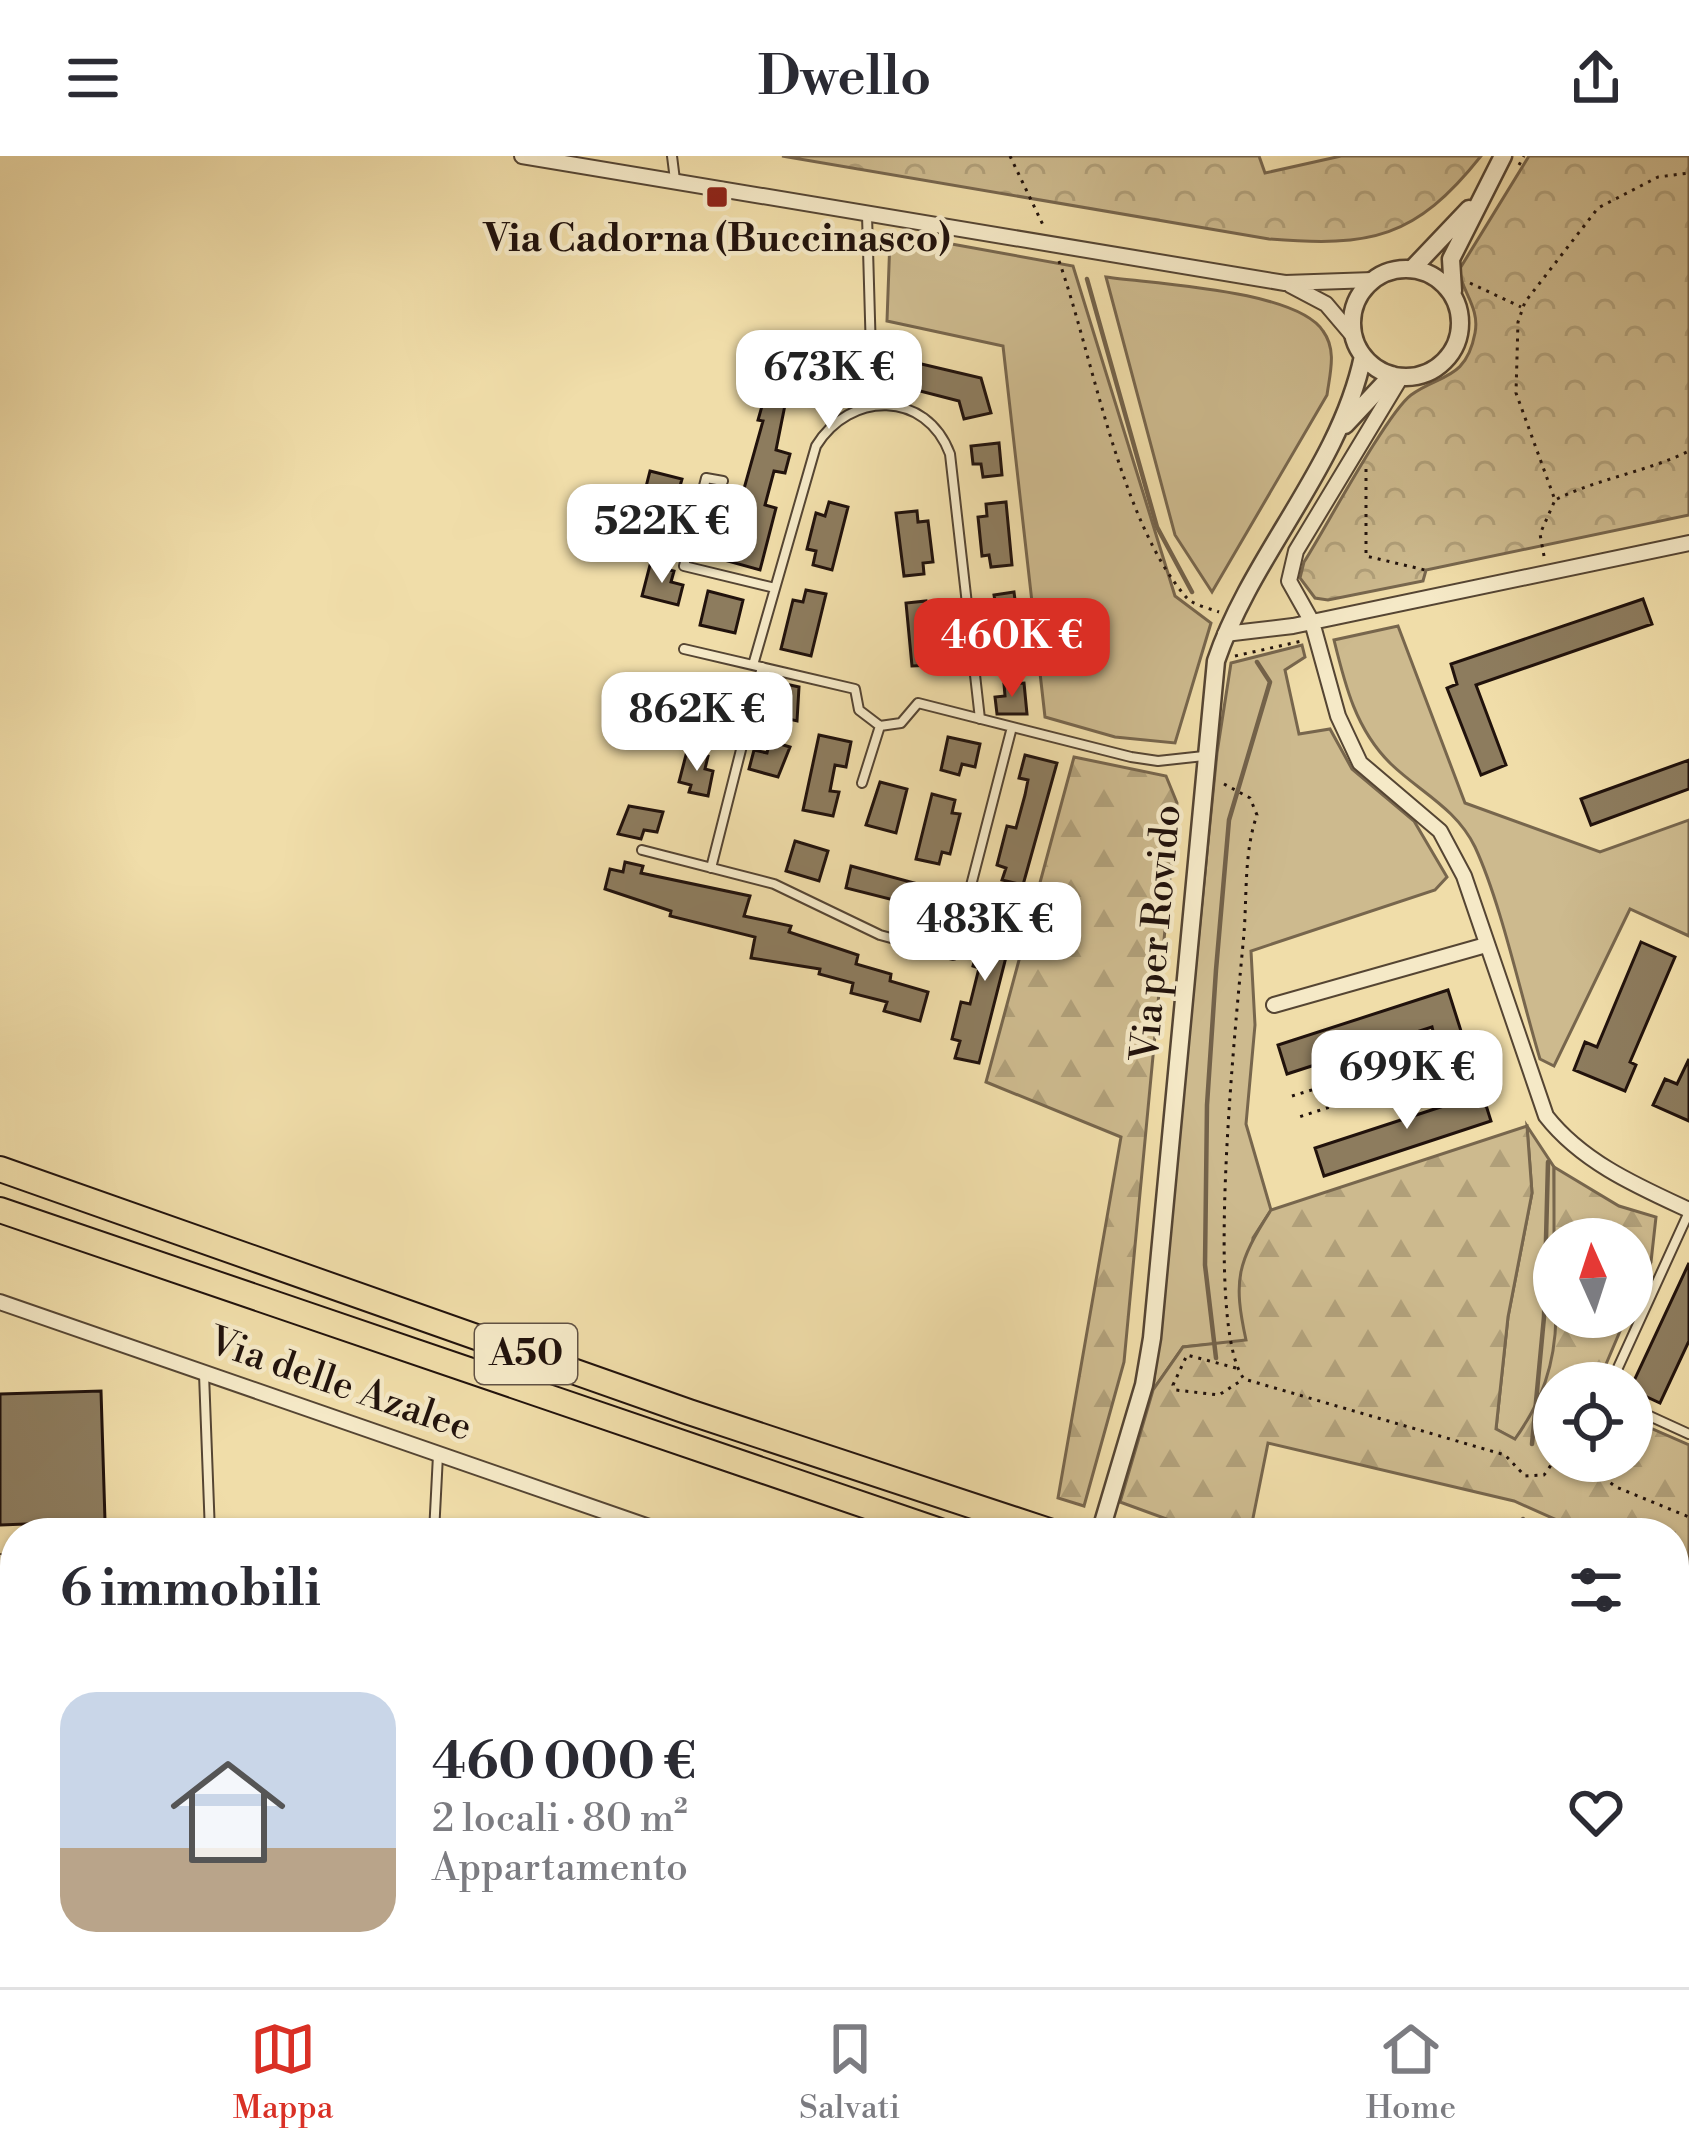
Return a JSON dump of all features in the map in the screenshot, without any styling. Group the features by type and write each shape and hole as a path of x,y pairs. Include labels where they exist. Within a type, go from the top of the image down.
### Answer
{"highway":[{"name":"A50","path":"0,1169 689,1412 1009,1518"},
{"name":"A50","path":"0,1210 902,1518"}],"street":[{"path":"522,156 1285,283 1373,280 1412,269 1474,205"},
{"path":"1285,283 1326,304 1363,356 1397,376 1424,374 1448,357 1460,331 1449,266 1474,205 1504,156"},
{"path":"1412,269 1439,280 1456,303"},
{"path":"1354,338 1354,306 1373,280"},
{"name":"Via per Rovido","path":"1105,1518 1152,1338 1216,661 1229,626 1333,440 1363,356"},
{"path":"1397,376 1296,551 1288,581 1312,622 1338,716 1360,763 1440,831 1464,876 1534,1093 1561,1135 1609,1171 1689,1211"},
{"name":"Via per Rovido","path":"1333,440 1397,376"},
{"path":"1229,626 1312,622 1689,543"},
{"path":"1274,1005 1486,945"},
{"name":"Via delle Azalee","path":"0,1302 623,1518"}],"lane":[{"path":"672,156 675,180"},
{"path":"867,214 871,352"},
{"path":"873,379 875,403"},
{"path":"711,868 775,588 816,446 834,420 875,403 927,424 950,454 980,719"},
{"path":"723,482 706,478 684,566 775,588"},
{"path":"684,649 855,688 859,710 880,726 902,723 918,703 1158,761 1205,756"},
{"path":"862,783 880,726"},
{"path":"641,850 774,884 880,935 953,955 1012,727"},
{"path":"1621,1362 1689,1211"},
{"path":"204,1372 209,1518"},
{"path":"1653,1417 1689,1433"},
{"path":"435,1518 438,1454"}],"path":[{"path":"1010,156 1054,247 1107,410 1118,465 1145,524 1188,600 1229,626"},
{"path":"1555,500 1516,393 1523,308 1598,208 1645,183 1689,173"},
{"path":"1459,277 1523,308"},
{"path":"1546,573 1540,534 1555,500 1592,482 1651,470 1689,451"},
{"path":"1366,463 1366,556 1425,571"},
{"path":"1227,787 1246,794 1256,815 1227,1140 1230,1344 1235,1368 1244,1379 1493,1451 1525,1476 1533,1476"},
{"path":"1426,1066 1516,1037"},
{"path":"1292,1096 1423,1056 1428,1075 1299,1117"},
{"path":"1235,1368 1187,1355 1173,1385 1176,1390 1219,1395 1244,1379"},
{"path":"1611,1482 1689,1517"}],"green space":[{"path":"782,156 1259,156 1265,173 1341,156 1481,156 1457,184 1412,221 1364,238 1305,241 1269,239"},
{"path":"1529,156 1689,156 1689,515 1426,570 1423,581 1328,600 1315,598 1300,578 1304,562 1372,447 1411,395 1458,368 1471,349 1475,316 1459,270"},
{"path":"902,235 1073,266 1175,596 1211,623 1175,743 1115,737 1045,717 1003,346 887,321 890,238"},
{"path":"1106,277 1223,291 1285,306 1308,317 1330,346 1327,395 1212,592 1175,535"},
{"path":"1398,626 1465,803 1600,852 1689,820 1689,936 1630,909 1554,1066 1540,1059 1502,922 1475,847 1448,811 1379,751 1360,722 1348,690 1334,640"},
{"path":"1302,645 1305,657 1285,670 1299,734 1330,729 1352,769 1414,821 1447,877 1435,890 1251,951 1255,1025 1246,1124 1271,1210 1253,1238 1246,1341 1183,1347 1153,1390 1217,753 1231,663"},
{"path":"1074,757 1166,776 1177,803 1124,1362 1084,1506 1058,1498 1121,1137 986,1082"},
{"path":"1527,1126 1554,1167 1555,1218 1533,1218 1533,1338 1556,1338 1556,1345 1551,1362 1533,1362 1533,1413 1515,1440 1496,1429 1508,1317 1532,1193"},
{"path":"1527,1126 1532,1193 1508,1317 1496,1429 1515,1439 1533,1411 1533,1482 1653,1482 1653,1429 1689,1445 1689,1518 1552,1518 1514,1501 1268,1443 1253,1518 1164,1518 1120,1502 1153,1390 1183,1347 1246,1340 1239,1286 1245,1259 1271,1210"},
{"path":"1554,1167 1619,1206 1656,1217 1653,1244 1653,1218 1554,1218"},
{"path":"1554,1338 1617,1338 1607,1362 1551,1362"}],"building":[{"path":"879,354 981,378 991,413 964,419 959,401 881,381 874,370 865,381 785,405 776,450 790,454 785,473 774,471 765,505 776,508 760,570 724,560 763,421 758,420 764,399 782,401 777,380 863,355 872,361"},
{"path":"999,443 1002,475 983,477 981,464 973,464 971,446"},
{"path":"650,471 682,479 677,497 664,494 657,520 671,523 666,542 634,534"},
{"path":"829,502 848,507 832,570 813,565 816,551 807,549 816,513 825,516"},
{"path":"1006,502 1012,565 991,567 989,555 982,556 978,517 987,516 986,504"},
{"path":"917,511 918,522 928,521 933,562 923,563 924,574 904,576 896,513"},
{"path":"650,565 674,571 671,582 683,585 678,605 642,596"},
{"path":"806,590 826,594 811,656 781,649 793,600 803,602"},
{"path":"708,591 743,600 735,633 700,625"},
{"path":"1014,592 1022,654 1001,656 999,644 991,645 986,608 996,607 994,595"},
{"path":"1643,599 1652,624 1476,685 1506,765 1481,775 1447,688 1457,684 1451,664"},
{"path":"926,601 927,613 938,612 941,652 932,653 933,665 912,666 906,603"},
{"path":"772,681 799,687 797,721 776,716 779,703 768,700"},
{"path":"1024,683 1027,714 997,714 995,697 1005,696 1004,684"},
{"path":"706,690 726,695 724,707 734,710 727,737 698,723"},
{"path":"819,735 851,742 846,767 835,765 830,791 839,792 833,816 803,810"},
{"path":"948,737 980,744 975,767 962,764 959,775 941,770"},
{"path":"770,741 790,747 778,777 749,769 754,750 767,753"},
{"path":"687,751 708,756 705,769 713,771 708,796 689,792 691,785 679,782"},
{"path":"1025,755 1057,763 1023,885 1002,880 1006,868 997,865 1007,826 1016,828 1025,795 1028,780 1019,778"},
{"path":"1689,760 1689,789 1591,825 1581,799"},
{"path":"880,782 907,789 896,833 866,825"},
{"path":"932,794 955,800 952,813 960,814 950,854 942,852 939,864 916,859"},
{"path":"629,806 663,812 657,832 644,830 641,839 618,834"},
{"path":"795,841 828,851 819,881 786,871"},
{"path":"625,862 643,866 641,873 750,896 744,916 791,926 789,932 858,955 856,964 891,974 890,981 928,992 920,1021 884,1011 887,1002 851,993 853,983 819,974 820,969 751,958 755,937 670,916 671,911 605,889 610,869 623,872"},
{"path":"851,866 933,888 930,902 939,904 933,928 901,920 906,903 846,888"},
{"path":"996,905 1018,910 979,1063 955,1058 960,1041 952,1039 961,1002 970,1004 979,968 973,966 987,915 993,917"},
{"path":"1641,942 1675,957 1630,1062 1636,1065 1625,1091 1574,1070 1585,1042 1597,1047"},
{"path":"1448,990 1461,1031 1435,1039 1432,1027 1287,1074 1278,1045"},
{"path":"1689,1059 1689,1121 1653,1105 1665,1079 1677,1084"},
{"path":"1478,1080 1491,1121 1324,1176 1315,1148 1456,1102 1451,1089"},
{"path":"1689,1263 1689,1341 1660,1403 1653,1400 1653,1362 1643,1362"},
{"path":"101,1391 105,1518 0,1518 0,1394"}],"waterway":[{"path":"1087,279 1157,527 1192,592"},
{"path":"1216,1358 1205,1265 1207,1105 1229,820 1270,682 1257,662"},
{"path":"1532,1444 1544,1317 1548,1162"}],"place":[{"name":"Via Cadorna (Buccinasco)","path":"717,197"}]}
